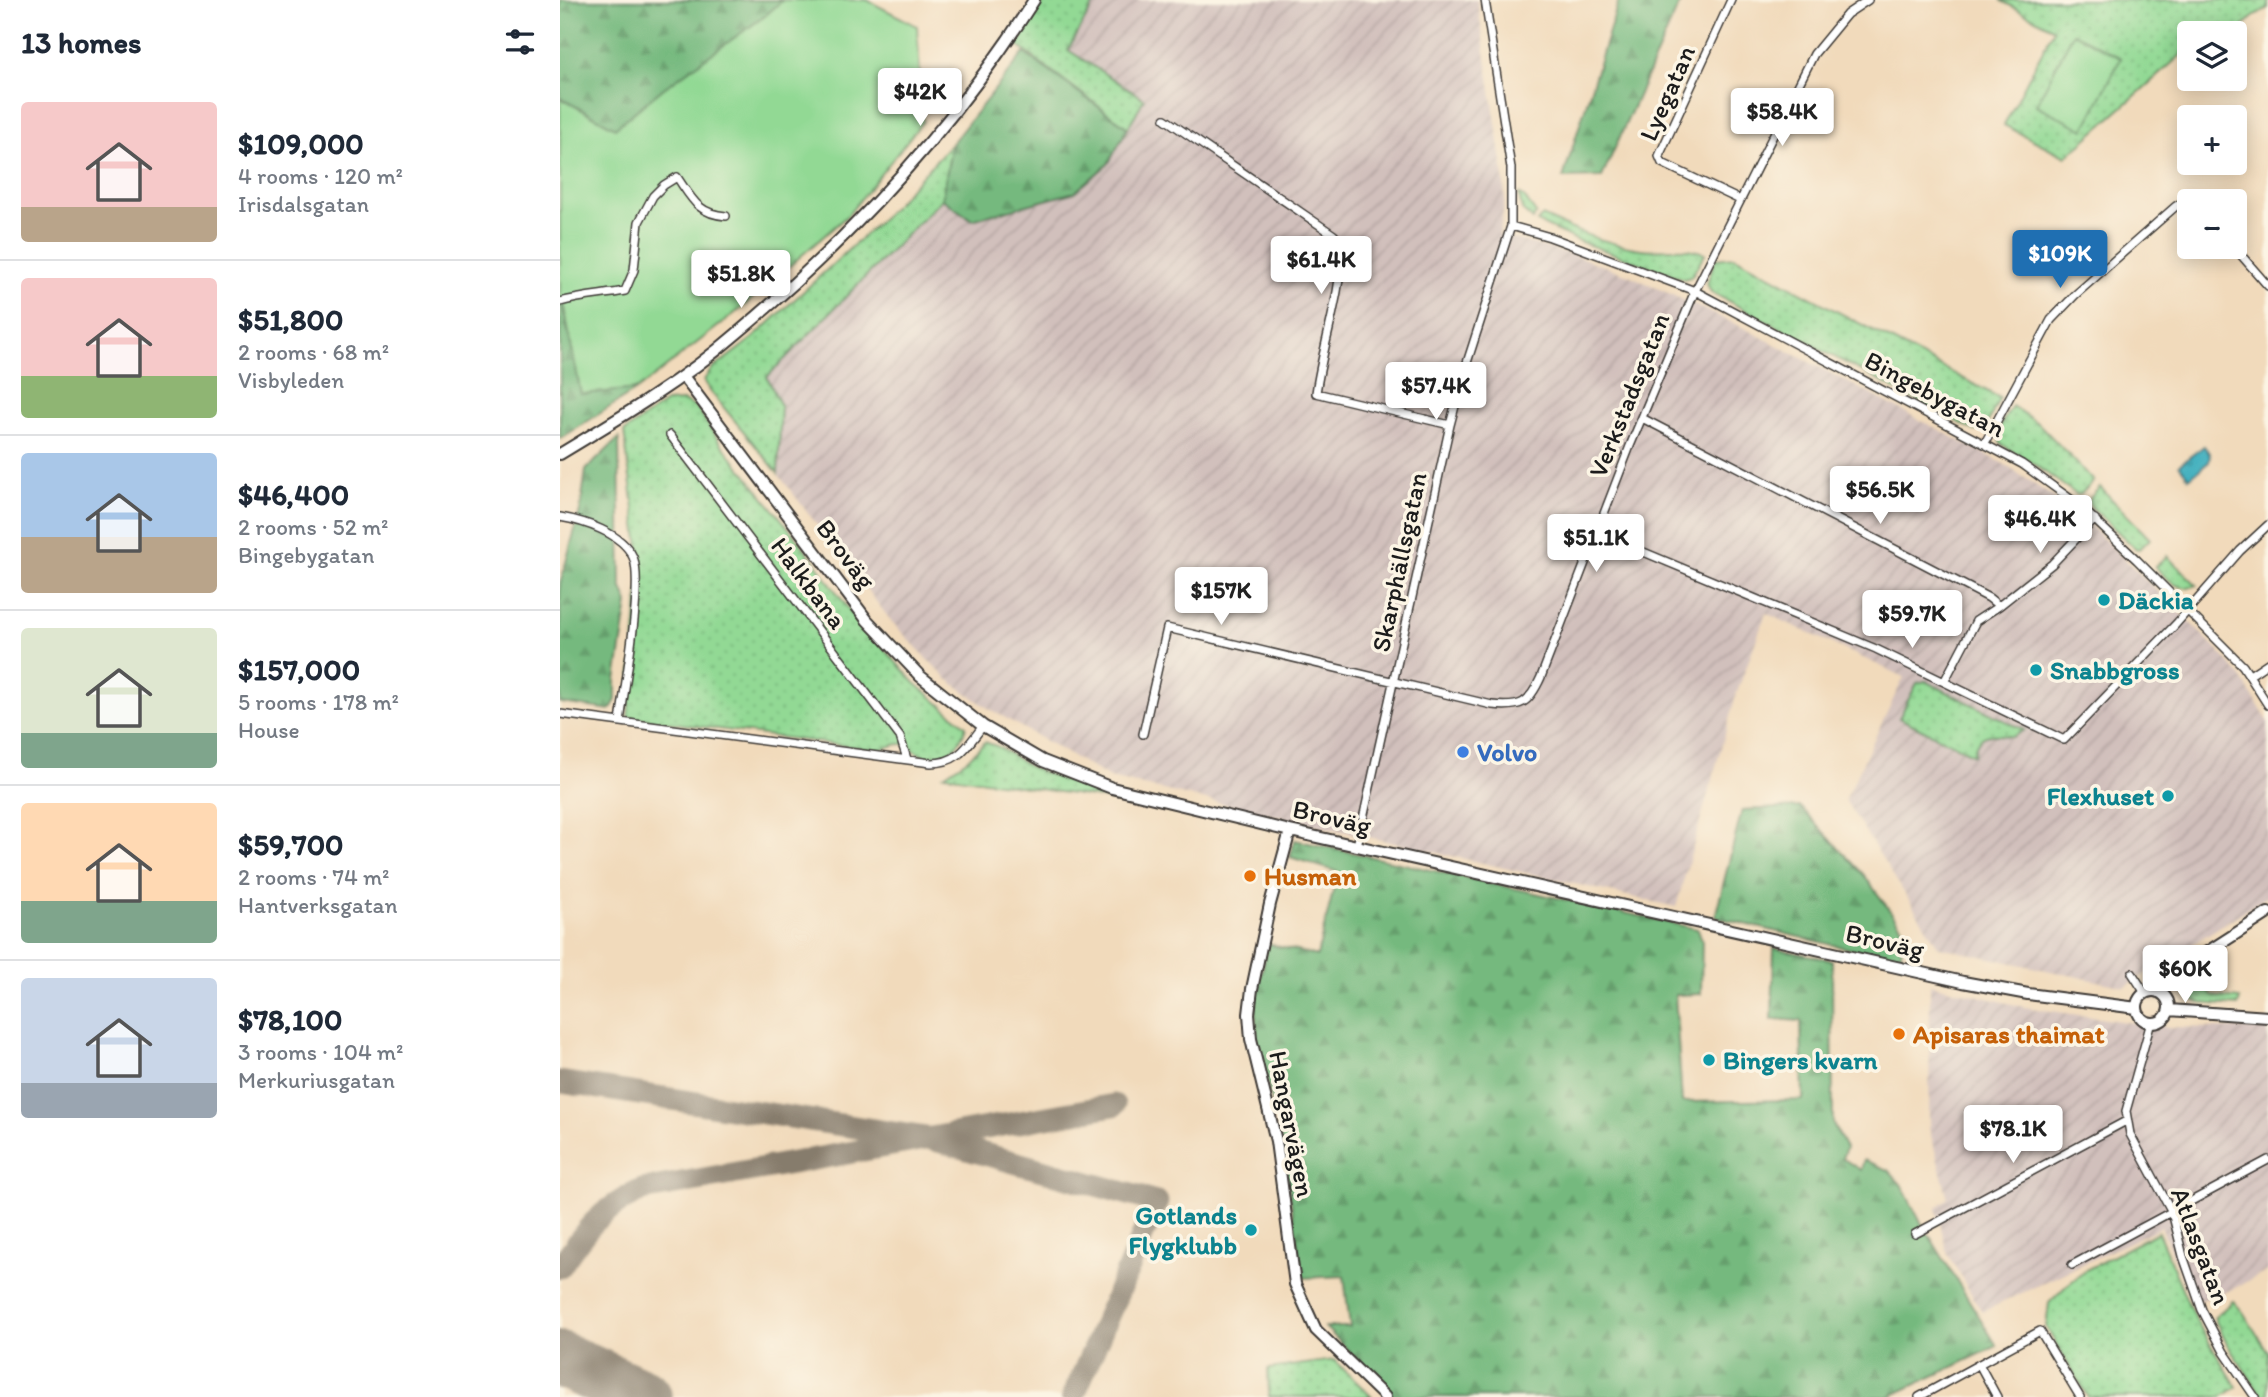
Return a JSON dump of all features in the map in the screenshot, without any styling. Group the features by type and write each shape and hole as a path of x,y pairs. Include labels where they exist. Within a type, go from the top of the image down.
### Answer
{"main road":[{"path":"560,454 683,376 734,337 777,299 871,207 950,116 1034,0"},
{"name":"Broväg","path":"683,376 867,620 920,676 983,726 1042,761 1112,788 1290,831 1999,989 2137,1008"},
{"name":"Hangarvägen","path":"1290,831 1270,904 1252,989 1249,1014 1251,1039 1276,1141 1295,1284 1316,1330 1385,1397"},
{"path":"2158,992 2171,976 2268,913"},
{"path":"2158,992 2166,998 2169,1010 2162,1020 2151,1023 2141,1017 2137,1008 2145,993 2158,992"},
{"path":"2169,1010 2268,1017"}],"street":[{"name":"Skarphällsgatan","path":"1357,846 1450,425 1510,226 1511,168 1485,0"},
{"name":"Lyegatan","path":"1731,0 1659,156 1662,163 1740,200"},
{"name":"Verkstadsgatan","path":"1395,683 1492,705 1510,706 1530,698 1541,677 1642,418 1695,291 1814,54 1833,29 1866,0"},
{"path":"1165,118 1334,235 1342,246 1340,277 1320,363 1317,393 1450,425"},
{"path":"560,302 581,296 601,296 625,291 634,270 639,222 653,196 677,177 695,203 710,215 726,216"},
{"path":"1985,443 2046,330 2063,307 2177,206"},
{"name":"Bingebygatan","path":"1510,226 1550,237 1695,291 1985,443 2057,488 2095,519 2188,611 2250,676 2268,705"},
{"path":"2244,259 2268,286"},
{"path":"1642,418 1989,598 1998,606"},
{"name":"Halkbana","path":"670,435 900,737 907,759"},
{"path":"560,517 599,529 623,542 633,556 637,569 620,722"},
{"path":"1944,682 1976,621 2052,564 2095,519"},
{"path":"1598,533 1876,649 2064,740 2268,524"},
{"path":"1143,734 1167,628 1395,683"},
{"path":"2250,676 2268,663"},
{"path":"560,715 931,763 949,761 964,750 983,726"},
{"path":"2132,973 2145,993"},
{"path":"1915,1234 2126,1121 2126,1111 2151,1023"},
{"name":"Atlasgatan","path":"2126,1121 2140,1155 2172,1213 2202,1310 2224,1352 2255,1397"},
{"path":"2072,1265 2268,1160"},
{"path":"1922,1396 2040,1331 2080,1397"},
{"path":"1979,1364 1997,1397"}],"shaded area":[{"path":"1096,0 1477,0 1503,168 1505,200 1499,235 1574,255 1631,276 1746,329 2004,464 2078,514 2217,649 2240,676 2268,721 2268,896 2125,987 1939,947 1845,800 1904,677 1766,613 1736,695 1676,907 1110,778 988,708 946,678 892,622 778,474 781,406 767,377 942,199 972,219 1108,164 1144,99 1067,50"},
{"path":"1930,984 2024,1007 2120,1021 2169,1027 2268,1029 2268,1271 2218,1296 2192,1302 2161,1227 1982,1312 1948,1255 1936,1208 1948,1198 1929,1128"}],"green space":[{"path":"560,0 783,0 765,16 664,88 615,128 560,98"},
{"path":"783,0 867,0 917,26 923,121 848,215 739,310 638,389 581,394 563,302 560,302 560,98 615,128 664,88 765,16"},
{"path":"1045,0 1096,0 1068,50 1144,99 1128,128 1017,45"},
{"path":"1619,0 1681,0 1602,177 1563,178"},
{"path":"2000,0 2268,0 2268,8 2247,23 2177,21 2177,59 2066,157 2004,125 2054,29"},
{"path":"2073,33 2121,58 2084,130 2036,105"},
{"path":"1024,53 1128,128 1108,164 1075,192 972,220 942,199 952,143"},
{"path":"952,143 942,199 767,377 781,406 778,473 710,391 704,380 711,370 753,338 883,218"},
{"path":"1519,194 1536,213 1533,220 1522,210"},
{"path":"1542,216 1615,244 1649,250 1690,249 1705,254 1691,277 1684,279 1581,242 1537,222"},
{"path":"1735,257 2000,398 1986,426 1975,431 1711,292 1707,284 1715,259"},
{"path":"560,302 581,394 638,389 560,439"},
{"path":"683,401 697,408 719,441 803,546 853,615 915,683 966,726 960,740 950,751 944,755 930,757 903,744 877,750 628,717 641,563 624,432 666,402"},
{"path":"2012,406 2039,424 2094,481 2081,494 2077,495 2001,444 1999,430"},
{"path":"619,438 621,585 628,603 616,680 616,700 610,710 560,703 560,584 580,511 586,470"},
{"path":"2100,487 2150,539 2139,549 2089,505 2088,500"},
{"path":"2167,556 2197,585 2185,588 2179,586 2155,567"},
{"path":"1925,681 2024,730 2012,737 1992,735 1982,738 1975,747 1974,755 1899,718 1917,683"},
{"path":"985,742 999,747 1030,767 1113,800 944,775 968,759"},
{"path":"1800,807 1863,874 1902,927 1901,961 1715,917 1742,810"},
{"path":"1295,840 1698,929 1702,940 1701,994 1675,995 1682,1102 1803,1100 1801,1021 1772,1019 1774,948 1832,960 1833,1124 1846,1148 1842,1158 1861,1170 1864,1160 1888,1170 1901,1184 1919,1219 1997,1346 1889,1397 1394,1397 1325,1327 1350,1327 1344,1276 1303,1278 1280,1132 1256,1038 1256,998 1268,944 1317,956 1338,872 1290,857"},
{"path":"2210,961 2211,964 2202,974 2202,984 2212,996 2240,999 2238,1006 2198,1003 2187,996 2187,978"},
{"path":"2158,1232 2195,1319 2237,1387 2222,1397 2088,1397 2046,1327 2049,1303 2086,1270"},
{"path":"2233,1301 2268,1352 2268,1397 2263,1397 2228,1346 2214,1318"},
{"path":"1334,1360 1372,1397 1269,1397 1268,1369"}],"water":[{"path":"2204,446 2210,454 2209,462 2189,478 2179,465"}],"taxiway":[{"path":"560,1082 927,1138 1157,1202 1073,1397"},
{"path":"560,1267 604,1213 642,1190 1114,1105"}],"runway":[{"path":"560,1359 644,1397"}],"place":[{"name":"Däckia","path":"2104,600"},
{"name":"Snabbgross","path":"2036,670"},
{"name":"Volvo","path":"1463,752"},
{"name":"Flexhuset","path":"2168,796"},
{"name":"Husman","path":"1250,876"},
{"name":"Apisaras thaimat","path":"1899,1034"},
{"name":"Bingers kvarn","path":"1709,1060"},
{"name":"Gotlands Flygklubb","path":"1251,1230"}]}
